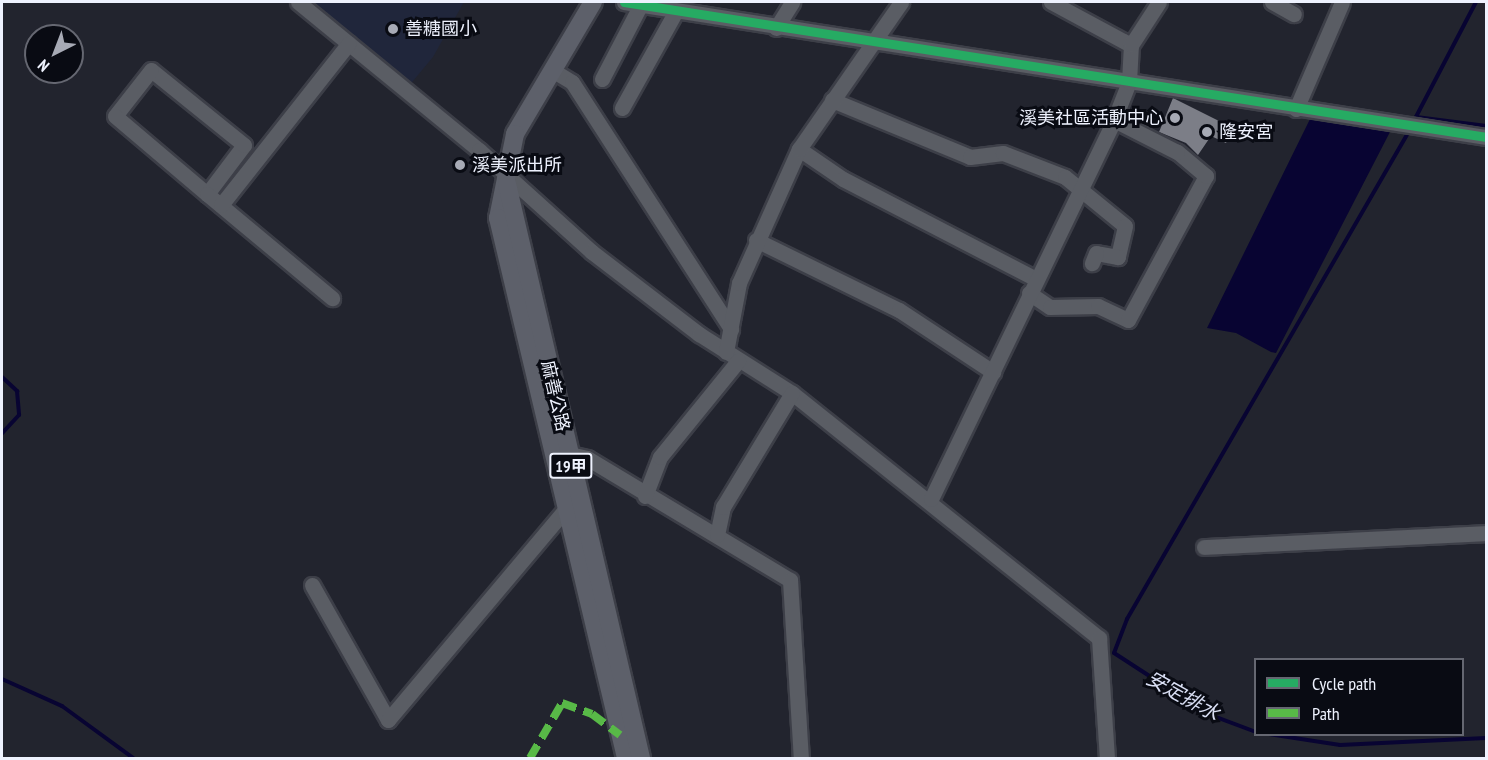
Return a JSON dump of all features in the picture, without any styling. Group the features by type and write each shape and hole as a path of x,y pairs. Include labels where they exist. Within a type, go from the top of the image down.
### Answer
{"main road":[{"name":"麻善公路","path":"593,2 515,134 504,173 498,218 641,759"},
{"name":"麻善公路","path":"560,452 565,510 626,759"}],"street":[{"path":"298,2 504,173 592,252 732,356 792,393 931,499 1099,638 1107,759"},
{"path":"624,2 679,6 707,17 875,39 1296,110 1486,137"},
{"path":"776,27 792,2"},
{"path":"645,496 660,457 732,356 731,329 739,283 756,240 799,149 901,2"},
{"path":"1051,2 1131,45"},
{"path":"931,499 968,412 993,372 1079,186 1114,120 1129,82 1131,45 1159,2"},
{"path":"1272,2 1294,14"},
{"path":"1296,110 1342,2"},
{"path":"602,79 641,4"},
{"path":"622,108 679,6"},
{"path":"221,205 350,43"},
{"path":"207,194 244,145 152,70 115,116 207,194 332,298"},
{"path":"552,70 572,82 731,329"},
{"path":"832,100 915,138 970,157 1003,153 1079,186 1125,226 1118,257 1096,253 1092,263"},
{"path":"799,149 843,179 1031,286 1050,307 1098,306 1128,320 1206,176 1183,156 1114,120"},
{"path":"756,240 899,310 993,372"},
{"path":"717,535 723,507 792,393"},
{"path":"560,452 717,535 790,580 801,759"},
{"path":"312,585 388,720 565,510"},
{"path":"1204,547 1486,533"}],"shaded area":[{"name":"善糖國小","path":"304,2 464,2 433,57 408,87"},
{"path":"1311,117 1391,130 1276,353 1236,333 1207,328"}],"building":[{"path":"1173,98 1233,128 1226,143 1211,136 1198,155 1186,143 1159,132"}],"waterway":[{"path":"1476,2 1416,117 1486,126"},
{"path":"1254,731 1208,714 1114,653 1127,619 1408,133"},
{"path":"2,377 17,391 19,415 2,433"},
{"path":"2,679 62,706 133,758"},
{"name":"安定排水","path":"1282,736 1340,745 1486,738"}],"marked path":[{"path":"530,758 562,703 592,714 620,735"}],"cycle path":[{"path":"624,2 1486,137"}],"place":[{"name":"善糖國小","path":"393,29"},
{"name":"溪美社區活動中心","path":"1175,118"},
{"name":"隆安宮","path":"1207,132"},
{"name":"溪美派出所","path":"460,165"}]}
